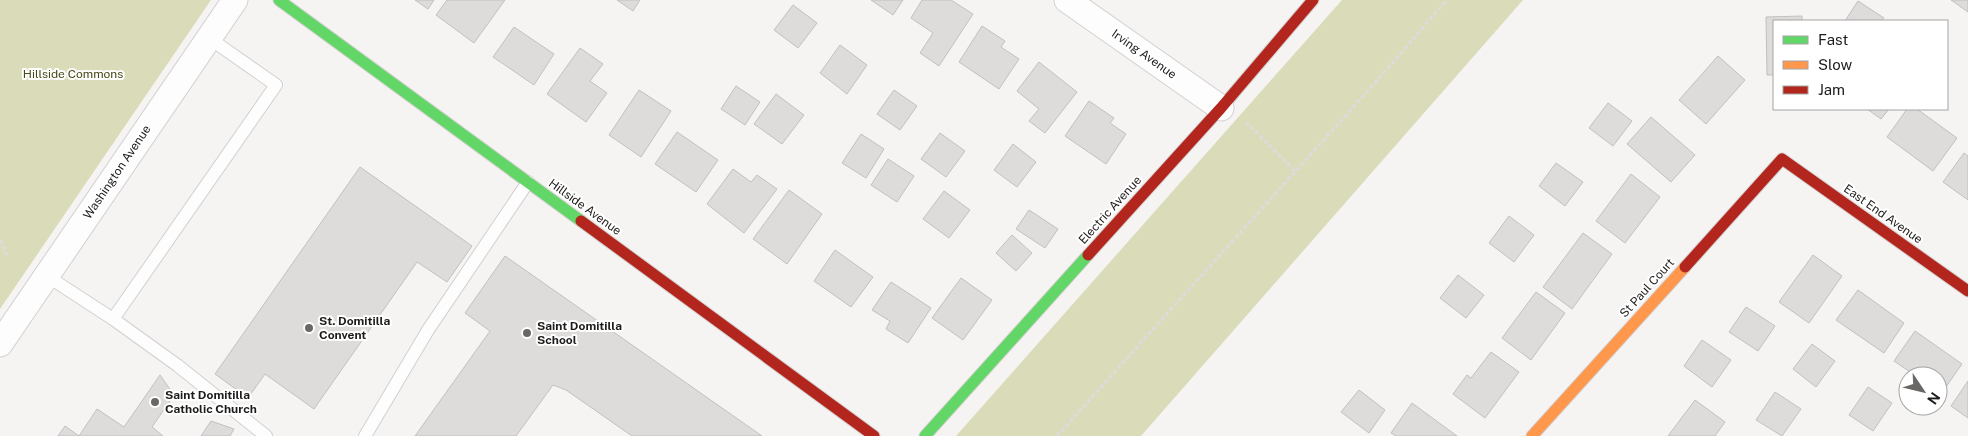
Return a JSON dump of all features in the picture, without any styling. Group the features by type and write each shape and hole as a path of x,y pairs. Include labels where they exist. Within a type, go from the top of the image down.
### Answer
{"street":[{"name":"Washington Avenue","path":"0,344 235,0"},
{"name":"Hillside Avenue","path":"279,0 874,436"},
{"name":"Irving Avenue","path":"1066,0 1224,104"},
{"name":"Electric Avenue","path":"925,436 1224,104 1313,0"},
{"name":"East End Avenue","path":"1782,159 1968,291"},
{"name":"St Paul Court","path":"1532,436 1782,159"}],"lane":[{"path":"113,319 276,85 209,38"},
{"path":"365,436 428,330 528,182"},
{"path":"47,276 113,319 177,365 266,436"}],"path":[{"path":"1057,436 1447,0"},
{"path":"1224,104 1295,171"},
{"path":"0,240 7,255"}],"green space":[{"name":"Hillside Commons","path":"0,0 211,0 0,309"},
{"path":"1342,0 1523,0 1141,436 956,436"}],"building":[{"path":"415,0 434,0 428,9"},
{"path":"447,0 505,0 474,43 436,15"},
{"path":"617,0 640,0 633,11"},
{"path":"871,0 903,0 893,15"},
{"path":"922,0 951,0 973,14 939,66 920,53 933,33 911,18"},
{"path":"1951,0 1968,0 1968,12"},
{"path":"1858,1 1884,18 1882,20 1846,20"},
{"path":"793,5 817,23 798,48 774,30"},
{"path":"1802,16 1802,20 1773,20 1773,75 1767,75 1766,17"},
{"path":"982,26 1005,41 1001,47 1019,59 999,89 959,62"},
{"path":"514,27 554,54 534,85 493,57"},
{"path":"840,45 867,65 847,94 820,73"},
{"path":"580,48 603,64 590,81 607,93 586,122 547,94"},
{"path":"1718,56 1745,80 1706,124 1679,100"},
{"path":"1039,62 1077,92 1045,133 1029,121 1039,109 1017,91"},
{"path":"736,86 760,102 745,125 721,109"},
{"path":"639,90 671,111 641,157 609,135"},
{"path":"894,90 917,106 900,130 877,114"},
{"path":"776,94 804,115 782,144 754,124"},
{"path":"1089,101 1114,118 1110,123 1126,134 1106,164 1065,136"},
{"path":"1608,103 1632,121 1613,146 1589,128"},
{"path":"1868,110 1888,110 1881,119"},
{"path":"1906,110 1918,110 1957,138 1933,171 1887,137"},
{"path":"1651,117 1695,155 1671,182 1627,144"},
{"path":"677,132 718,160 696,192 655,164"},
{"path":"940,133 965,151 946,177 921,159"},
{"path":"861,134 884,149 866,178 842,163"},
{"path":"1013,144 1036,162 1017,187 994,170"},
{"path":"1964,153 1968,156 1968,200 1943,182"},
{"path":"888,159 914,176 897,202 871,185"},
{"path":"1556,163 1583,182 1565,206 1539,186"},
{"name":"St. Domitilla Convent","path":"360,167 472,246 447,282 417,262 314,409 265,374 248,398 215,374"},
{"path":"733,169 751,182 757,175 777,189 744,233 707,204"},
{"path":"1631,174 1660,197 1625,243 1596,221"},
{"path":"789,190 822,214 787,264 753,239"},
{"path":"944,191 970,210 949,238 923,219"},
{"path":"1029,210 1058,229 1045,248 1016,229"},
{"path":"1509,216 1534,235 1514,262 1489,243"},
{"path":"1583,233 1612,254 1572,309 1543,287"},
{"path":"1012,235 1032,253 1016,271 996,253"},
{"path":"835,250 873,277 851,307 814,281"},
{"path":"1813,255 1842,276 1809,323 1779,302"},
{"path":"505,256 762,436 632,436 566,390 553,385 516,436 415,436 490,331 465,313"},
{"path":"1458,275 1484,295 1466,318 1440,298"},
{"path":"961,278 992,300 963,340 932,318"},
{"path":"891,282 931,308 908,343 886,329 890,321 872,310"},
{"path":"1858,290 1904,323 1884,353 1836,320"},
{"path":"1536,292 1565,313 1531,360 1502,338"},
{"path":"1746,307 1775,326 1758,351 1729,332"},
{"path":"1915,331 1962,364 1948,384 1948,366 1901,366 1894,361"},
{"path":"1702,340 1731,360 1712,387 1684,366"},
{"path":"1812,344 1835,361 1816,387 1793,369"},
{"path":"1491,352 1519,372 1485,418 1453,394 1467,375 1471,378"},
{"name":"Saint Domitilla Catholic Church","path":"160,375 174,395 152,427 163,436 79,436 97,409 124,427"},
{"path":"1968,381 1968,418 1951,406"},
{"path":"1868,387 1892,403 1873,431 1849,415"},
{"path":"1359,390 1385,410 1369,433 1341,412"},
{"path":"1775,392 1801,409 1782,436 1756,420"},
{"path":"1695,400 1725,422 1715,436 1668,436"},
{"path":"1412,403 1457,436 1396,436 1391,433"},
{"name":"Saint Domitilla Catholic Church","path":"211,421 234,429 230,436 201,436"},
{"path":"65,426 79,436 58,436"}],"traffic: fast":[{"path":"279,0 581,221"},
{"path":"925,436 1088,255"}],"traffic: slow":[{"path":"1532,436 1685,267"}],"traffic: jam":[{"path":"1088,255 1221,108 1313,0"},
{"path":"1685,267 1782,159 1968,291"},
{"path":"581,221 874,436"}],"place":[{"name":"St. Domitilla Convent","path":"309,328"},
{"name":"Saint Domitilla School","path":"527,333"},
{"name":"Saint Domitilla Catholic Church","path":"155,402"}]}
